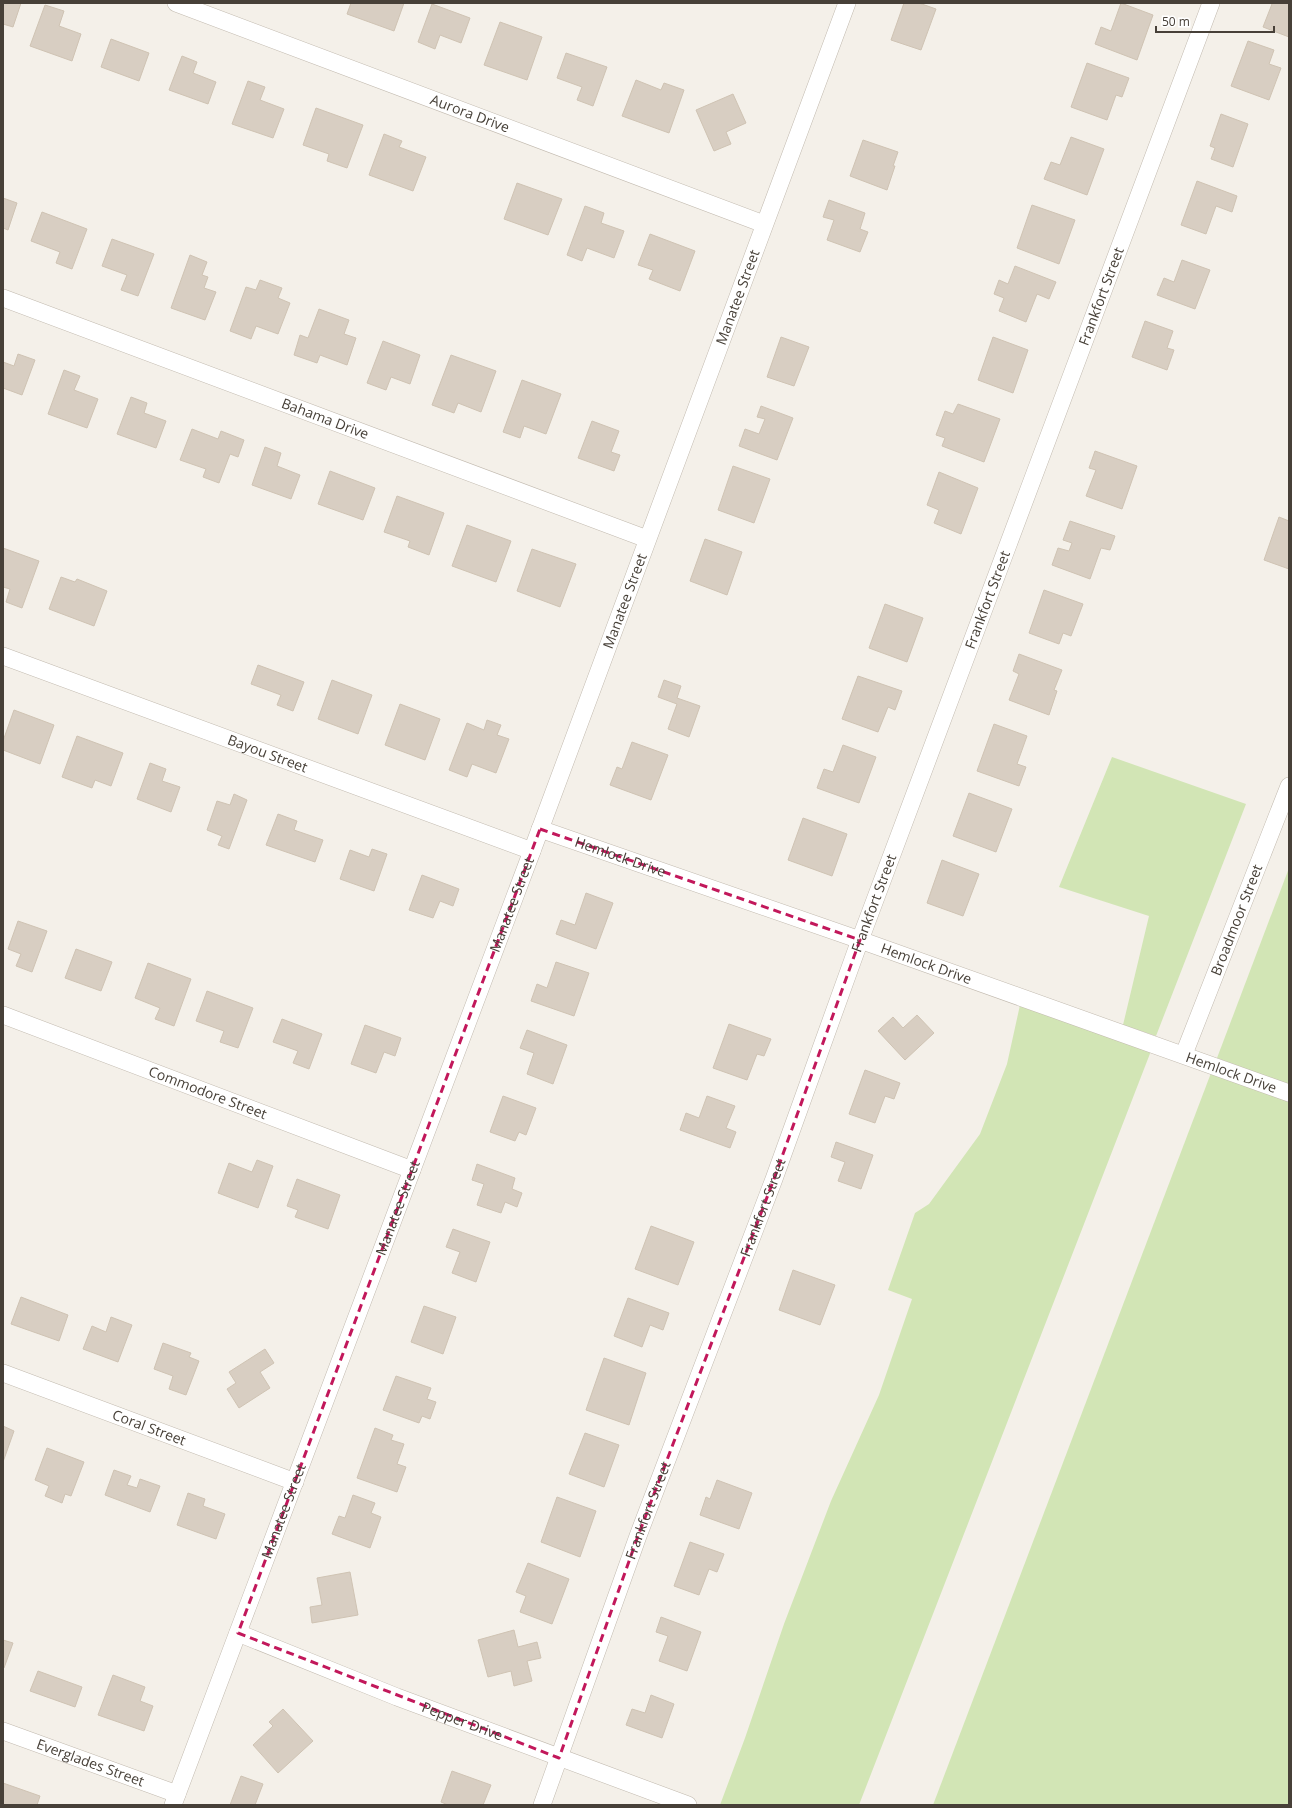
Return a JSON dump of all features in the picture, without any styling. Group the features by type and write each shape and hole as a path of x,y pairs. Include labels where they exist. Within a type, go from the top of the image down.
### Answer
{"street":[{"name":"Aurora Drive","path":"176,3 764,224"},
{"name":"Manatee Street","path":"175,1799 532,851 847,3"},
{"name":"Frankfort Street","path":"542,1805 638,1536 774,1179 860,940 1211,3"},
{"name":"Bahama Drive","path":"3,298 647,539"},
{"name":"Bayou Street","path":"3,656 532,851"},
{"name":"Broadmoor Street","path":"1184,1054 1289,786"},
{"name":"Hemlock Drive","path":"540,829 1184,1054 1289,1093"},
{"name":"Commodore Street","path":"3,1015 412,1170"},
{"name":"Coral Street","path":"3,1373 295,1482"},
{"name":"Pepper Drive","path":"238,1633 397,1697 688,1805"},
{"name":"Everglades Street","path":"3,1731 175,1799"}],"highlighted area":[{"path":"540,829 860,940 774,1179 638,1536 559,1758 238,1633"}],"green space":[{"path":"1112,757 1246,804 1156,1036 1123,1025 1149,916 1059,887"},
{"path":"1289,868 1289,1085 1217,1058"},
{"path":"1020,1005 1151,1051 859,1805 720,1805 745,1738 784,1624 831,1501 879,1395 912,1299 888,1290 915,1213 929,1204 980,1134 1007,1064"},
{"path":"1211,1073 1289,1102 1289,1805 933,1805"}],"building":[{"path":"3,3 21,3 13,27 3,24"},
{"path":"351,3 404,3 394,31 347,14"},
{"path":"904,3 919,3 936,9 921,50 891,40"},
{"path":"1121,3 1153,15 1137,60 1095,44 1101,27 1111,31"},
{"path":"1269,3 1289,3 1289,37 1263,27 1272,4"},
{"path":"432,4 470,18 461,43 440,35 435,49 418,42"},
{"path":"45,5 64,11 59,26 81,34 72,61 30,46"},
{"path":"500,22 542,37 527,80 484,65"},
{"path":"111,39 149,53 139,81 101,67"},
{"path":"1248,41 1274,50 1269,64 1281,68 1269,100 1231,86"},
{"path":"566,53 607,67 593,106 577,100 582,87 557,78"},
{"path":"182,56 197,62 193,73 216,82 208,104 169,90"},
{"path":"1087,63 1129,78 1122,97 1116,95 1107,120 1071,107"},
{"path":"636,80 661,90 664,83 684,90 669,133 622,116"},
{"path":"248,81 265,87 260,100 284,109 273,138 232,124"},
{"path":"733,94 746,123 726,132 731,144 714,151 696,110"},
{"path":"316,108 363,125 347,168 327,161 329,154 303,145"},
{"path":"1221,114 1248,124 1233,167 1211,159 1215,148 1210,146"},
{"path":"384,134 402,141 399,147 426,157 413,191 369,175"},
{"path":"1071,137 1104,149 1087,195 1044,179 1051,162 1060,165"},
{"path":"863,140 898,152 887,190 850,176"},
{"path":"1197,181 1237,196 1232,212 1216,206 1206,234 1181,225"},
{"path":"517,183 562,199 548,235 504,219"},
{"path":"3,198 17,203 8,230 3,228"},
{"path":"829,200 865,213 860,229 868,232 860,252 827,240 834,220 823,217"},
{"path":"1032,205 1075,220 1059,264 1017,248"},
{"path":"585,206 604,213 601,223 624,231 614,258 587,248 582,261 567,255"},
{"path":"42,212 87,229 72,269 56,263 60,252 31,241"},
{"path":"650,234 695,251 680,291 649,279 653,270 638,265"},
{"path":"112,239 154,254 138,296 121,290 127,275 102,266"},
{"path":"190,255 207,262 202,275 208,277 204,288 216,292 205,320 171,308"},
{"path":"1182,260 1210,270 1195,309 1157,295 1164,278 1174,282"},
{"path":"1015,266 1056,282 1049,299 1037,294 1026,322 999,311 1004,298 994,294 999,280 1008,284"},
{"path":"260,280 282,288 278,298 290,303 278,334 256,326 251,339 230,331 246,287 256,290"},
{"path":"319,309 349,320 344,334 356,338 347,365 320,355 317,363 294,355 300,335 308,338"},
{"path":"1145,321 1173,331 1167,348 1174,350 1167,370 1132,357"},
{"path":"781,337 809,347 794,386 767,377"},
{"path":"993,337 1028,350 1013,393 978,380"},
{"path":"383,341 420,355 410,384 391,377 386,390 367,383"},
{"path":"18,354 35,360 22,395 3,388 3,362 14,366"},
{"path":"451,355 496,371 481,412 458,403 454,413 432,405"},
{"path":"64,370 80,376 74,390 98,399 87,428 48,414"},
{"path":"522,380 561,394 546,434 524,426 520,438 503,432"},
{"path":"131,397 147,403 144,413 166,421 156,448 117,434"},
{"path":"958,404 1000,419 984,462 942,446 945,438 936,435 945,411 953,414"},
{"path":"761,406 793,418 777,460 739,446 745,429 759,434 765,419 757,417"},
{"path":"592,421 619,431 611,452 620,455 614,471 578,458"},
{"path":"192,429 218,439 221,431 244,440 238,457 230,454 219,483 203,477 206,469 180,460"},
{"path":"265,447 281,453 277,466 300,475 291,499 252,485"},
{"path":"1095,451 1137,466 1122,509 1086,496 1096,470 1089,468"},
{"path":"733,466 770,479 754,523 718,510"},
{"path":"330,471 375,488 363,520 318,504"},
{"path":"939,472 978,488 961,534 934,523 939,510 927,505"},
{"path":"397,496 444,513 429,555 408,547 410,541 384,532"},
{"path":"1279,517 1289,521 1289,569 1264,560"},
{"path":"1070,521 1115,536 1110,550 1101,548 1090,579 1052,565 1058,548 1069,551 1072,543 1063,540"},
{"path":"467,525 511,541 496,582 452,566"},
{"path":"705,539 742,552 727,595 690,581"},
{"path":"3,548 39,561 22,608 6,602 10,589 3,587"},
{"path":"532,549 576,564 560,607 517,591"},
{"path":"61,577 75,582 77,579 107,591 94,626 49,609"},
{"path":"1044,590 1083,604 1071,636 1063,633 1059,644 1029,633"},
{"path":"885,604 923,618 907,662 869,648"},
{"path":"1019,654 1062,670 1054,690 1057,691 1049,715 1009,700 1019,674 1013,671"},
{"path":"258,665 304,682 293,711 277,705 281,695 251,684"},
{"path":"858,676 902,691 895,710 888,707 878,732 842,719"},
{"path":"332,680 372,695 358,734 318,719"},
{"path":"664,680 681,686 677,698 700,706 689,737 668,729 677,704 658,697"},
{"path":"400,704 440,719 425,760 385,745"},
{"path":"14,710 54,725 40,764 3,750 3,741"},
{"path":"487,720 501,725 497,735 509,739 496,773 472,764 467,777 449,770 467,723 484,730"},
{"path":"994,724 1027,736 1017,764 1026,767 1019,786 977,771"},
{"path":"77,736 123,753 111,786 95,780 92,788 62,777"},
{"path":"632,742 668,755 651,800 610,785 617,767 622,769"},
{"path":"843,745 876,757 859,803 817,788 824,769 833,772"},
{"path":"150,763 166,769 162,781 180,787 171,812 137,799"},
{"path":"969,793 1012,809 996,852 953,836"},
{"path":"234,794 247,800 229,849 218,845 222,836 207,830 217,801 230,805"},
{"path":"278,814 297,821 294,830 323,840 315,862 266,845"},
{"path":"803,818 847,834 832,876 788,860"},
{"path":"372,849 387,854 374,891 340,879 350,850 369,857"},
{"path":"942,860 979,874 963,916 927,903"},
{"path":"422,875 459,889 453,906 440,901 433,918 409,910"},
{"path":"586,893 613,903 596,949 556,934 561,920 575,925"},
{"path":"18,921 47,931 32,972 16,966 21,954 8,949"},
{"path":"76,949 112,962 101,991 65,978"},
{"path":"556,962 589,973 574,1016 531,1001 537,984 547,988"},
{"path":"148,963 191,979 174,1026 155,1019 160,1008 135,998"},
{"path":"207,991 253,1008 238,1048 220,1042 224,1031 196,1021"},
{"path":"917,1015 934,1033 905,1060 878,1031 893,1017 903,1028"},
{"path":"282,1019 322,1034 309,1069 293,1063 298,1051 273,1042"},
{"path":"729,1024 771,1039 764,1056 757,1054 747,1080 713,1068"},
{"path":"365,1025 401,1038 395,1056 384,1052 376,1073 351,1064"},
{"path":"527,1030 567,1045 553,1084 527,1074 534,1053 520,1048"},
{"path":"865,1070 900,1083 894,1099 885,1096 875,1123 849,1114"},
{"path":"503,1096 536,1108 526,1135 519,1132 515,1141 490,1132"},
{"path":"707,1096 735,1106 726,1128 736,1132 730,1148 680,1130 686,1113 699,1118"},
{"path":"836,1142 873,1155 861,1189 838,1181 845,1162 831,1157"},
{"path":"257,1160 273,1166 258,1208 218,1193 229,1163 252,1172"},
{"path":"477,1164 515,1178 512,1189 522,1193 517,1207 505,1202 501,1213 477,1205 484,1184 472,1180"},
{"path":"297,1179 340,1195 328,1229 295,1217 298,1210 287,1206"},
{"path":"651,1226 694,1242 678,1285 635,1269"},
{"path":"453,1229 490,1242 476,1282 452,1273 460,1252 446,1247"},
{"path":"793,1270 835,1285 820,1325 779,1310"},
{"path":"21,1297 68,1315 59,1341 11,1324"},
{"path":"628,1298 669,1313 663,1330 650,1325 642,1347 614,1336"},
{"path":"424,1306 456,1317 443,1354 411,1342"},
{"path":"111,1317 132,1325 118,1362 83,1349 92,1326 106,1332"},
{"path":"163,1343 191,1353 189,1357 199,1361 186,1395 169,1389 173,1376 154,1369"},
{"path":"265,1349 274,1363 260,1372 270,1388 239,1408 227,1389 236,1383 229,1372"},
{"path":"604,1358 646,1373 629,1425 586,1410"},
{"path":"396,1376 431,1388 427,1399 436,1402 430,1419 422,1416 419,1423 383,1410"},
{"path":"3,1426 14,1431 3,1462"},
{"path":"375,1428 393,1435 391,1440 404,1444 397,1464 406,1467 397,1492 357,1478"},
{"path":"585,1433 619,1445 604,1487 569,1474"},
{"path":"47,1448 84,1462 71,1496 65,1494 62,1503 45,1496 49,1486 35,1480"},
{"path":"114,1470 131,1476 127,1485 137,1488 140,1479 160,1486 150,1512 105,1495"},
{"path":"717,1480 752,1493 739,1529 700,1515 706,1497 710,1499"},
{"path":"188,1493 205,1499 203,1506 225,1514 216,1539 177,1525"},
{"path":"353,1495 375,1503 371,1513 381,1517 370,1548 332,1534 339,1516 345,1518"},
{"path":"557,1497 596,1511 580,1557 541,1542"},
{"path":"690,1542 724,1554 717,1572 709,1569 699,1595 674,1586"},
{"path":"528,1563 569,1579 552,1624 520,1612 526,1596 516,1592"},
{"path":"350,1572 358,1615 312,1623 310,1607 322,1605 317,1578"},
{"path":"661,1617 701,1632 687,1671 659,1661 668,1636 656,1632"},
{"path":"514,1630 518,1647 537,1642 541,1658 527,1661 532,1681 514,1686 511,1671 488,1677 478,1640"},
{"path":"3,1640 13,1643 4,1668 3,1668"},
{"path":"38,1671 82,1687 75,1707 30,1691"},
{"path":"113,1675 145,1687 140,1701 153,1706 144,1731 98,1715"},
{"path":"651,1695 674,1704 662,1738 626,1725 632,1709 645,1713"},
{"path":"283,1709 313,1741 278,1773 253,1745 273,1726 269,1722"},
{"path":"452,1771 491,1785 483,1805 448,1805 441,1802"},
{"path":"241,1776 263,1784 255,1805 230,1805"},
{"path":"3,1783 40,1796 37,1805 3,1805"}]}
